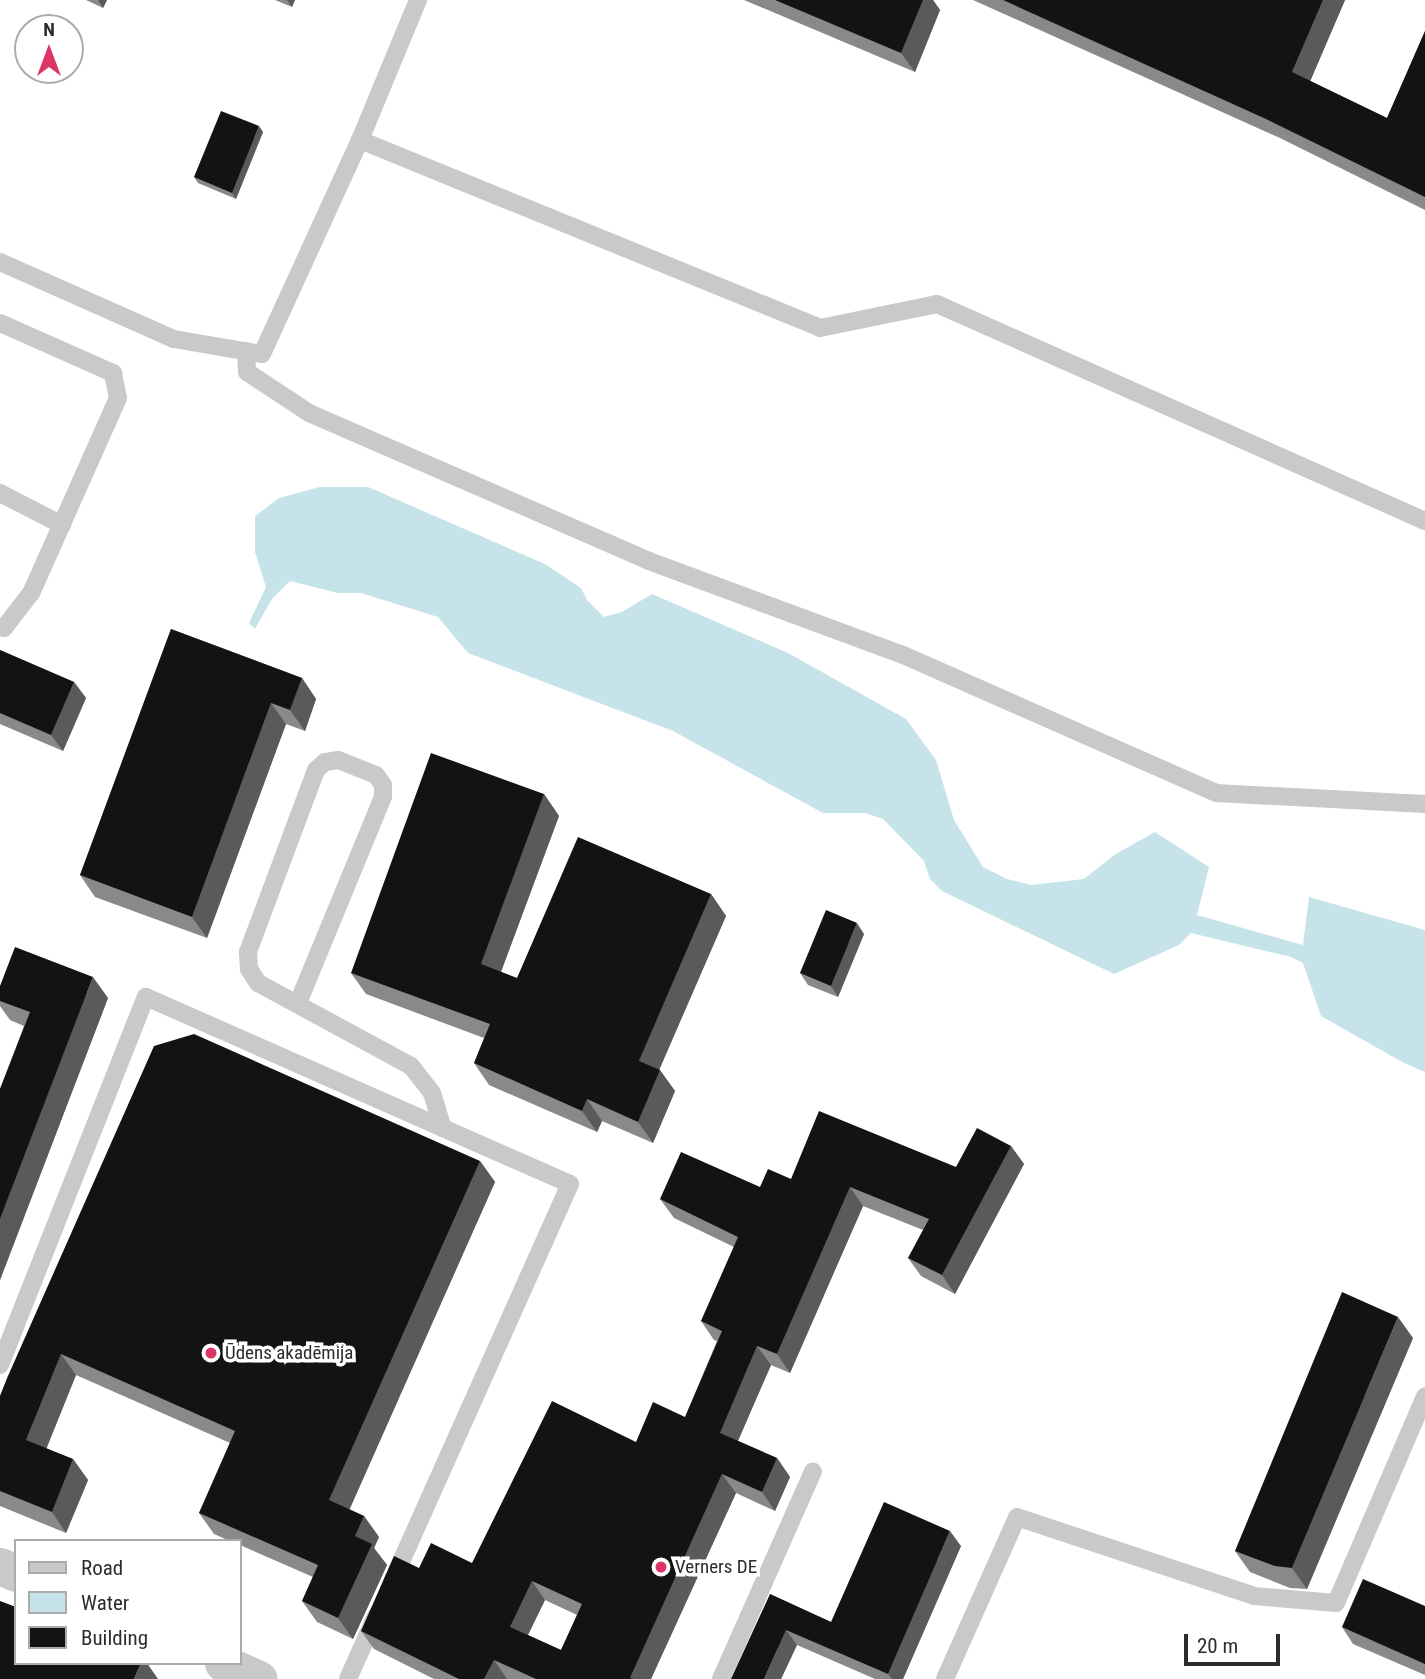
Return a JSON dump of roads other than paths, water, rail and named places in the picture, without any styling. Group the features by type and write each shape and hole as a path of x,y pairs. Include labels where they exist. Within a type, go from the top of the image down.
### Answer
{"street":[{"path":"228,1665 259,1679"}],"lane":[{"path":"0,262 174,339 262,354 360,141 418,0"},
{"path":"360,141 820,328 937,304 1425,521"},
{"path":"0,323 113,373 118,398 31,593 4,628 0,627"},
{"path":"246,351 247,372 309,413 649,561 901,654 1216,793 1425,804"},
{"path":"0,492 62,525"},
{"path":"298,1003 383,797 383,785 376,775 338,760 325,762 316,770 248,952 249,969 258,983 411,1066 432,1093 443,1128"},
{"path":"0,1365 146,997 570,1184 348,1679"},
{"path":"945,1679 1017,1517 1254,1596 1336,1603 1425,1396"},
{"path":"721,1679 813,1471"}],"water":[{"path":"320,487 368,487 545,564 581,588 587,600 604,617 622,612 652,594 788,653 906,719 936,760 954,820 983,867 1007,879 1031,885 1084,879 1114,855 1155,832 1209,867 1197,915 1303,945 1309,897 1425,930 1425,1072 1321,1016 1303,963 1291,957 1191,933 1179,945 1114,974 942,891 930,879 924,861 883,819 865,813 823,813 673,731 468,653 438,617 361,593 338,593 290,581 272,599 255,629 249,623 266,587 255,552 255,516 279,498"}],"place":[{"name":"Ūdens akadēmija","path":"211,1353"},
{"name":"Verners DE","path":"661,1567"}]}
